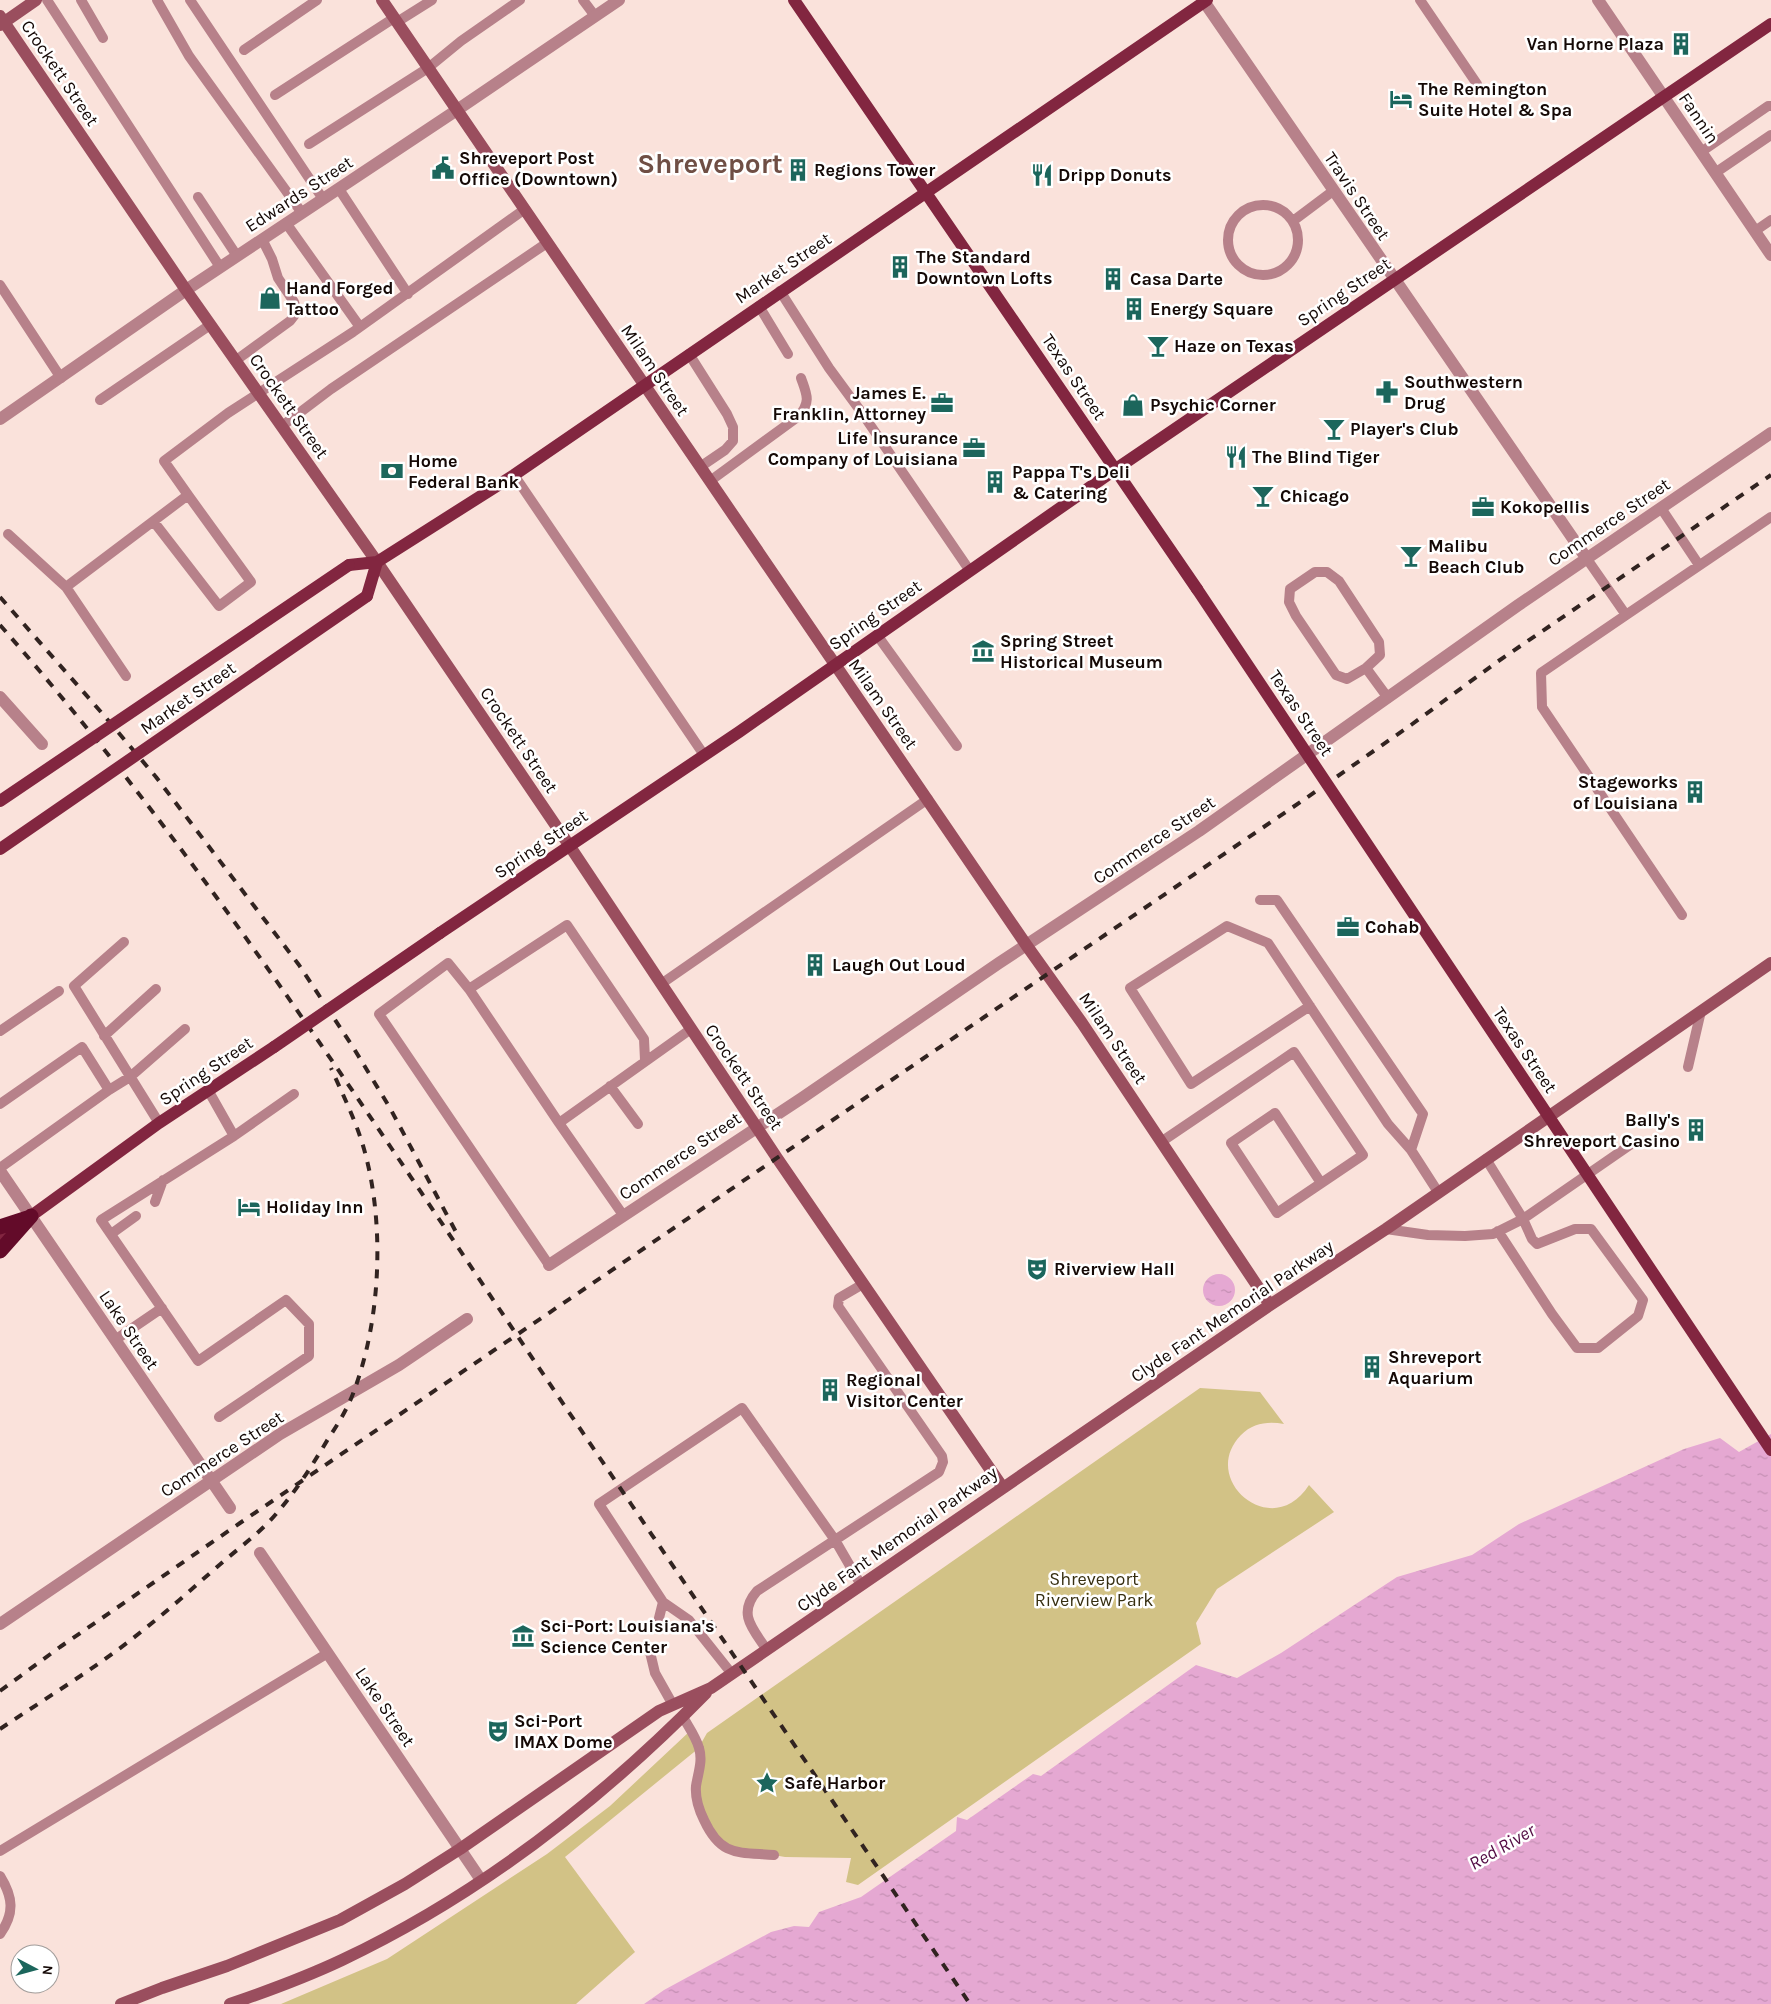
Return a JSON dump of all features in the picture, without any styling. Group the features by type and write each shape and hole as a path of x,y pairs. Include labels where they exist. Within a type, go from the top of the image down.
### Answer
{"highway":[{"path":"0,1227 31,1216"},
{"path":"0,1251 31,1216"}],"main road":[{"name":"Texas Street","path":"794,0 1197,589 1771,1450"},
{"name":"Market Street","path":"0,801 349,565 377,562 514,475 1205,1"},
{"name":"Spring Street","path":"0,1236 31,1216 159,1123 704,755 1116,469 1771,24"},
{"name":"Market Street","path":"0,849 367,596 377,562"}],"street":[{"path":"1,21 36,0"},
{"name":"Milam Street","path":"382,0 834,664 1082,1023 1270,1305"},
{"name":"Edwards Street","path":"0,419 186,290 619,0"},
{"name":"Fannin","path":"1598,0 1771,255"},
{"name":"Travis Street","path":"1205,1 1333,191 1587,559"},
{"name":"Crockett Street","path":"1,21 235,361 377,562 569,845 756,1127 1003,1488"},
{"name":"Commerce Street","path":"549,1265 802,1098 1199,831 1587,559 1771,433"},
{"path":"0,697 42,744"},
{"name":"Clyde Fant Memorial Parkway","path":"121,2004 226,1966 340,1920 405,1884 460,1849 659,1711 711,1688 732,1674 1270,1305 1386,1229 1486,1158 1771,963"},
{"name":"Lake Street","path":"0,1170 230,1508"},
{"name":"Commerce Street","path":"0,1624 280,1434 399,1365 467,1319"},
{"name":"Lake Street","path":"260,1553 481,1880"},
{"name":"Clyde Fant Memorial Parkway","path":"230,2004 278,1988 342,1960 403,1929 481,1880 561,1824 618,1777 683,1717 711,1688"}],"lane":[{"path":"47,0 220,267"},
{"path":"81,0 103,38"},
{"path":"157,0 189,56 302,213"},
{"path":"190,0 323,199"},
{"path":"244,50 317,0"},
{"path":"275,95 396,20 432,0"},
{"path":"309,144 428,68 461,41 520,0"},
{"path":"583,0 594,16"},
{"path":"1420,0 1478,84"},
{"path":"1701,152 1768,106 1771,106"},
{"path":"1715,173 1771,135"},
{"path":"338,189 408,294"},
{"path":"1293,221 1333,191"},
{"path":"198,197 237,256"},
{"path":"1264,205 1276,207 1286,213 1293,221 1297,231 1298,243 1296,254 1280,272 1256,275 1245,270 1236,262 1230,252 1228,241 1230,230 1235,220 1243,212 1253,207 1264,205"},
{"path":"154,522 218,606 251,582 164,461 228,413 408,294 525,209"},
{"path":"1755,231 1771,220"},
{"path":"286,224 360,327"},
{"path":"235,361 290,321 298,312 294,302 278,278 272,259 262,240"},
{"path":"282,426 331,389 547,243"},
{"path":"0,285 61,378"},
{"path":"780,291 829,368 970,571"},
{"path":"758,306 788,354"},
{"path":"100,400 210,325"},
{"path":"689,354 733,427 733,441 725,450 700,467"},
{"path":"710,481 799,416 807,406 806,393 801,378"},
{"path":"514,475 704,755"},
{"path":"66,587 188,495"},
{"path":"1661,508 1699,565"},
{"path":"1682,915 1542,708 1541,673 1771,517"},
{"path":"8,534 66,587 126,676"},
{"path":"1587,559 1626,615"},
{"path":"1315,572 1327,572 1340,582 1379,642 1380,655 1366,668 1346,679 1336,675 1296,616 1289,602 1290,589 1315,572"},
{"path":"878,635 957,746"},
{"path":"1366,668 1388,698"},
{"path":"661,984 928,799"},
{"path":"1260,900 1277,900 1423,1114 1411,1150"},
{"path":"469,989 567,925 644,1040 645,1060"},
{"path":"1310,1006 1191,1084 1130,988 1228,926 1268,943 1310,1006 1388,1124 1411,1150 1438,1192"},
{"path":"124,942 74,986 159,1123"},
{"path":"549,1265 379,1014 448,962 469,989 623,1215"},
{"path":"104,1036 156,989"},
{"path":"0,1031 59,990"},
{"path":"1688,1067 1701,1011"},
{"path":"0,1170 109,1090 130,1077 185,1029"},
{"path":"559,1123 691,1029"},
{"path":"0,1104 82,1047 109,1090"},
{"path":"1161,1142 1294,1052 1363,1155 1321,1184 1277,1213 1230,1143 1275,1113 1321,1184"},
{"path":"610,1086 638,1124"},
{"path":"208,1090 234,1136"},
{"path":"219,1417 309,1356 310,1324 286,1300 198,1361 101,1220 234,1136 294,1094"},
{"path":"1386,1229 1428,1235 1465,1236 1494,1234 1523,1218 1630,1145"},
{"path":"1486,1158 1523,1218 1532,1239 1537,1244 1575,1228 1591,1229 1643,1300 1638,1316 1598,1348 1577,1348 1552,1314 1498,1231"},
{"path":"155,1202 163,1180"},
{"path":"111,1234 136,1216"},
{"path":"767,1650 749,1623 747,1607 750,1598 757,1591 939,1472 942,1468 942,1456 838,1306 839,1298 863,1284"},
{"path":"115,1340 162,1308"},
{"path":"732,1674 689,1620 663,1602 599,1504 742,1408 835,1540 861,1585"},
{"path":"659,1618 663,1602"},
{"path":"649,1648 655,1673 673,1705"},
{"path":"0,1851 328,1653"},
{"path":"683,1717 699,1747 701,1762 696,1788 698,1808 710,1834 721,1846 739,1852 774,1855"},
{"path":"0,1876 9,1890 11,1913 0,1934"}],"green space":[{"name":"Shreveport Riverview Park","path":"1200,1388 1260,1392 1284,1424 1267,1423 1256,1425 1241,1435 1230,1452 1228,1470 1234,1485 1245,1498 1260,1506 1277,1508 1294,1501 1309,1485 1334,1512 1217,1589 1196,1623 1201,1644 858,1885 846,1882 851,1858 785,1857 721,1846 698,1808 699,1748 565,1857 635,1952 576,2004 281,2004 387,1959 547,1854 610,1806 690,1731 699,1747 707,1733"}],"water":[{"path":"1219,1274 1230,1279 1235,1290 1230,1301 1219,1306 1208,1301 1203,1290 1208,1279"},
{"name":"Red River","path":"1771,1434 1771,2004 644,2004 664,1990 771,1932 794,1926 809,1927 819,1912 861,1897 956,1831 957,1817 967,1820 1033,1774 1041,1776 1196,1665 1237,1678 1281,1653 1397,1577 1472,1555 1519,1524 1684,1449 1720,1438 1739,1452"}],"railway":[{"path":"0,1691 60,1647 240,1523 1302,801 1497,662 1771,475"},
{"path":"0,597 156,777 299,965 353,1047 390,1108 456,1232"},
{"path":"0,625 136,790 263,962 385,1138 970,2004"},
{"path":"0,1729 129,1641 262,1528 276,1514 297,1487 346,1410 363,1363 370,1333 375,1302 377,1239 371,1178 364,1149 353,1118 331,1068"}],"place":[{"name":"Van Horne Plaza","path":"1681,44"},
{"name":"The Remington Suite Hotel & Spa","path":"1401,99"},
{"name":"Shreveport Post Office (Downtown)","path":"443,168"},
{"name":"Regions Tower","path":"798,170"},
{"name":"Dripp Donuts","path":"1042,175"},
{"name":"The Standard Downtown Lofts","path":"900,267"},
{"name":"Casa Darte","path":"1113,279"},
{"name":"Hand Forged Tattoo","path":"270,298"},
{"name":"Energy Square","path":"1134,309"},
{"name":"Haze on Texas","path":"1158,346"},
{"name":"Southwestern Drug","path":"1387,392"},
{"name":"James E. Franklin, Attorney","path":"942,403"},
{"name":"Psychic Corner","path":"1133,405"},
{"name":"Player's Club","path":"1334,429"},
{"name":"Life Insurance Company of Louisiana","path":"974,448"},
{"name":"The Blind Tiger","path":"1236,457"},
{"name":"Home Federal Bank","path":"392,471"},
{"name":"Pappa T's Deli & Catering","path":"995,482"},
{"name":"Chicago","path":"1263,496"},
{"name":"Kokopellis","path":"1483,507"},
{"name":"Malibu Beach Club","path":"1411,556"},
{"name":"Spring Street Historical Museum","path":"983,651"},
{"name":"Stageworks of Louisiana","path":"1695,792"},
{"name":"Cohab","path":"1348,927"},
{"name":"Laugh Out Loud","path":"815,965"},
{"name":"Bally's Shreveport Casino","path":"1696,1130"},
{"name":"Holiday Inn","path":"249,1207"},
{"name":"Riverview Hall","path":"1037,1269"},
{"name":"Shreveport Aquarium","path":"1372,1367"},
{"name":"Regional Visitor Center","path":"830,1390"},
{"name":"Sci-Port: Louisiana's Science Center","path":"523,1636"},
{"name":"Sci-Port IMAX Dome","path":"498,1731"},
{"name":"Safe Harbor","path":"767,1783"}],"district":[{"name":"Shreveport","path":"710,163"}]}
